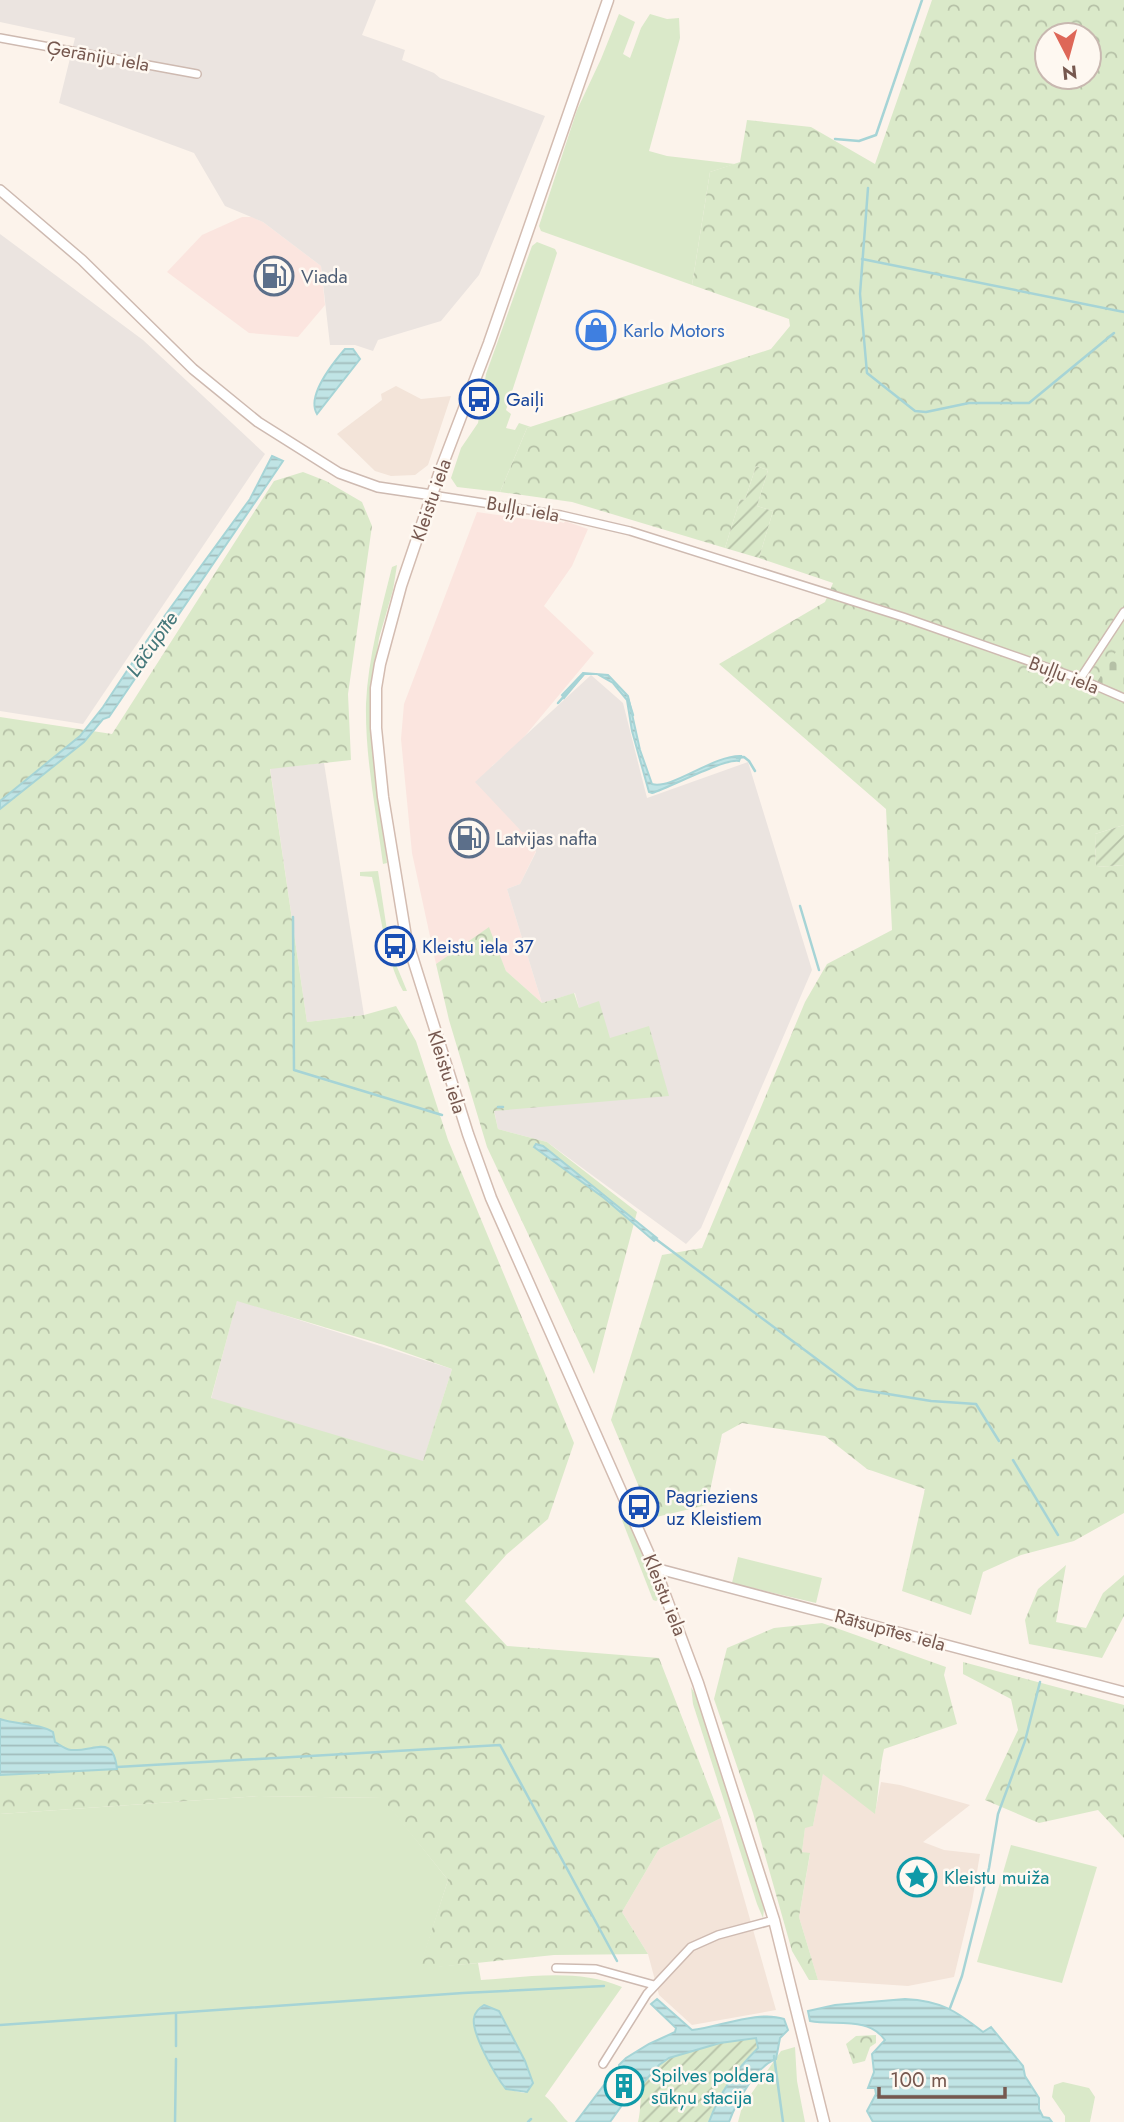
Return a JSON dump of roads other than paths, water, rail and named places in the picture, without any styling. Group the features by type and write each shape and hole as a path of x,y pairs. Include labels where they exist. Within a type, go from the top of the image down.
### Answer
{"main road":[{"name":"Kleistu iela","path":"608,0 489,343 432,495 389,625 376,688 376,728 383,797 406,937 458,1106 491,1198 655,1568 698,1683 774,1920 824,2122"}],"street":[{"name":"Ģerāniju iela","path":"0,38 197,74"},
{"name":"Buļļu iela","path":"0,190 82,260 193,369 258,422 339,473 378,487 561,515 629,531 903,617 1080,679 1124,698"},
{"path":"1080,679 1124,612"},
{"name":"Rātsupītes iela","path":"655,1568 1124,1692"},
{"path":"603,2064 654,1985 691,1947 718,1935 774,1920"},
{"path":"556,1968 596,1969 654,1985"}],"water":[{"path":"345,349 353,349 360,359 317,414 315,398 318,389"},
{"name":"Lāčupīte","path":"272,456 283,461 109,717 103,719 84,742 0,809 0,801 80,736 103,707 150,636 250,499"},
{"path":"583,673 596,674 584,674 564,698 562,695"},
{"path":"597,674 608,675 628,696 640,750 652,784 670,782 730,757 741,756 739,761 722,764 661,790 649,792 632,731 627,700 613,683"},
{"path":"536,1144 543,1146 657,1238 654,1241 604,1198 534,1147"},
{"path":"0,1719 47,1729 53,1732 55,1742 69,1749 107,1748 112,1751 117,1769 0,1775"},
{"path":"657,1999 692,2030 763,2016 784,2019 788,2030 780,2038 776,2059 754,2077 736,2105 729,2122 709,2122 729,2082 758,2048 756,2038 720,2043 669,2058 644,2082 632,2085 616,2072 626,2058 675,2032 676,2028 651,2004"},
{"path":"905,1999 948,2008 983,2032 991,2027 1023,2066 1025,2076 1039,2098 1039,2109 1043,2117 1052,2122 873,2122 867,2111 876,2094 875,2088 868,2088 874,2072 872,2054 885,2040 878,2032 860,2025 810,2021 808,2011 835,2005"},
{"path":"484,2005 499,2011 525,2061 533,2083 527,2092 506,2089 485,2055 474,2025 475,2014"},
{"path":"604,2085 625,2101 610,2122 576,2122"}],"waterway":[{"path":"835,139 859,141 876,135 922,0"},
{"path":"868,188 860,294 867,373 915,411 926,412 969,403 1029,403 1114,333"},
{"path":"862,259 1124,312"},
{"path":"558,703 584,674"},
{"path":"628,699 633,715"},
{"path":"737,758 744,757 755,771"},
{"path":"800,906 819,970"},
{"path":"293,917 294,1070 442,1115"},
{"path":"498,1107 503,1107"},
{"path":"653,1237 857,1389 931,1401 976,1404 999,1441"},
{"path":"1013,1460 1058,1535"},
{"path":"950,2008 962,1976 989,1868 998,1814 1025,1741 1040,1682"},
{"path":"117,1767 500,1745 617,1961"},
{"path":"0,2025 604,1986"},
{"path":"176,2014 176,2046"},
{"path":"774,2056 783,2122"},
{"path":"175,2122 176,2059"},
{"path":"528,2122 531,2119"}],"place":[{"name":"Viada","path":"274,276"},
{"name":"Karlo Motors","path":"596,330"},
{"name":"Gaiļi","path":"479,399"},
{"name":"Latvijas nafta","path":"469,838"},
{"name":"Kleistu iela 37","path":"395,946"},
{"name":"Pagrieziens uz Kleistiem","path":"639,1507"},
{"name":"Kleistu muiža","path":"917,1877"},
{"name":"Spilves poldera sūkņu stacija","path":"624,2086"}]}
